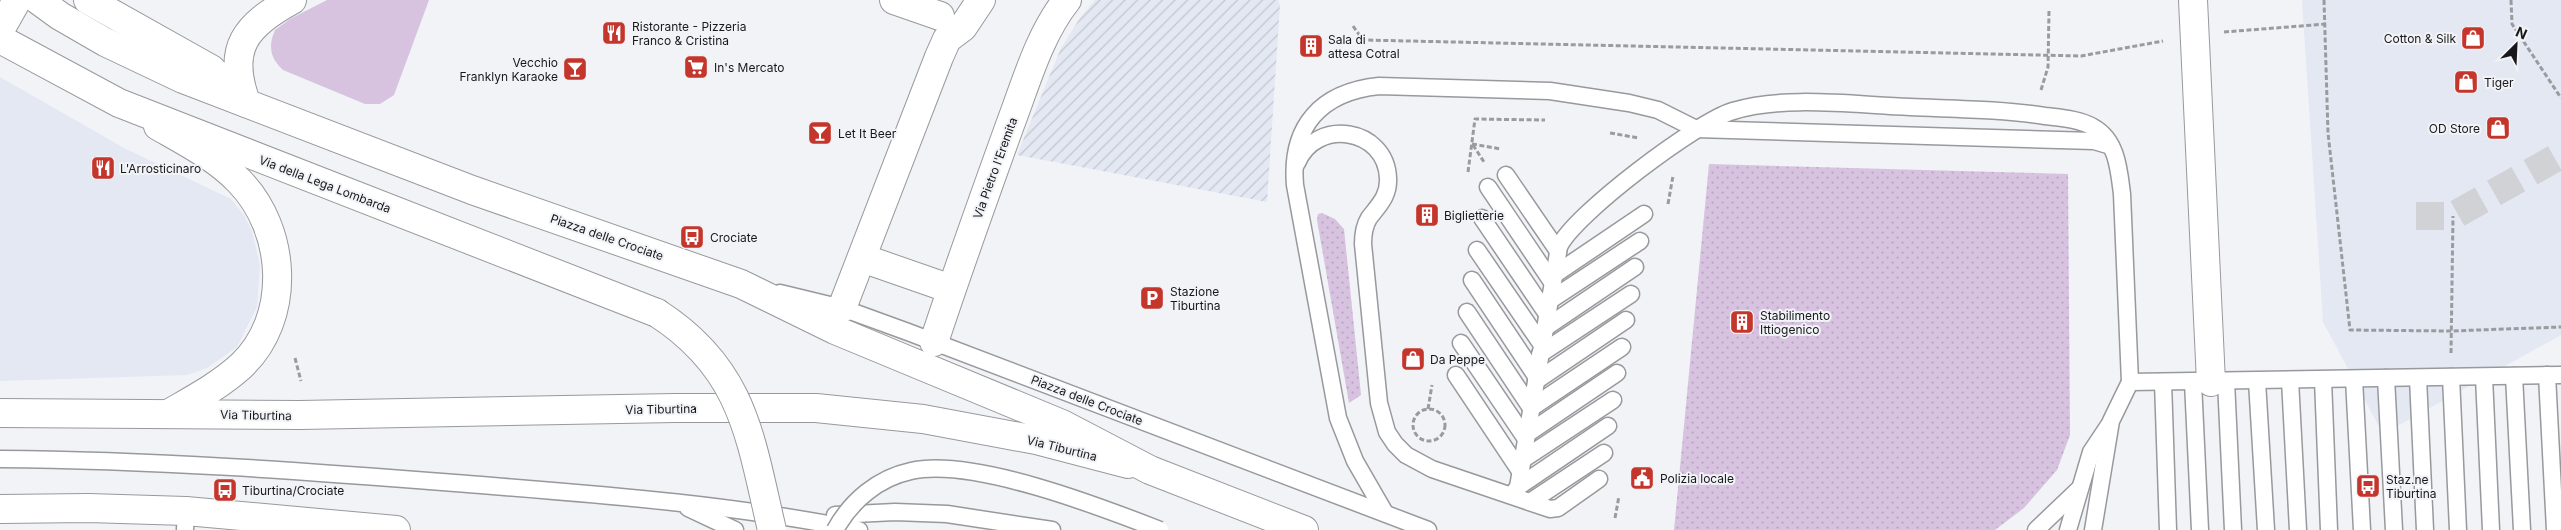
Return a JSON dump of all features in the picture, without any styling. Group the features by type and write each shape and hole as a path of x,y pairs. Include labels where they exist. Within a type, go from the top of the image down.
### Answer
{"main road":[{"path":"0,30 17,0"},
{"path":"38,0 60,16 151,65 246,103"},
{"path":"88,0 211,69 246,103"},
{"path":"246,103 237,74 244,41 260,21 292,0"},
{"path":"894,0 963,27 981,0"},
{"name":"Via Pietro l'Eremita","path":"934,342 1030,72 1050,27 1067,0"},
{"path":"2193,0 2210,382"},
{"path":"842,308 931,76 940,19"},
{"name":"Via della Lega Lombarda","path":"0,39 120,103 657,313 697,343 711,359 730,387 781,523"},
{"path":"120,103 212,158 240,182 255,201 264,220 276,260 278,281 275,303 266,332 259,345 240,367 214,387 168,414"},
{"name":"Piazza delle Crociate","path":"246,103 472,190 741,284 834,330 1062,424 1150,470"},
{"path":"862,258 952,289"},
{"name":"Via Tiburtina","path":"0,413 300,415 675,408 816,408 923,419 1036,440 1150,470 1304,530"},
{"path":"0,509 88,508 186,520 396,530"}],"lane":[{"path":"1385,513 1355,461 1338,418 1295,185 1295,151 1302,133 1312,116 1324,104 1342,94 1362,88 1380,86 1550,91 1629,103 1658,110 1696,129 2094,141 2111,146"},
{"path":"1516,478 1526,436 1558,251 1566,234 1591,209 1696,129 1732,111 1757,106 1786,104 2008,111 2066,119 2087,124 2103,135 2111,146 2117,163 2122,194 2130,382 2111,421 2091,452 2068,530"},
{"path":"1295,185 1296,168 1304,152 1317,140 1325,136 1342,133 1360,137 1368,141 1380,154 1387,170 1388,188 1381,205 1366,224 1363,244 1382,418 1395,444 1418,463 1516,478 1608,426"},
{"path":"1506,175 1558,251"},
{"path":"1488,187 1553,279"},
{"path":"1553,279 1644,214"},
{"path":"1482,218 1547,314"},
{"path":"1547,314 1640,241"},
{"path":"1477,250 1541,350"},
{"path":"1547,314 1635,267"},
{"path":"1472,280 1536,379"},
{"name":"Piazza delle Crociate","path":"741,284 842,308 1428,530"},
{"path":"1541,350 1631,294"},
{"path":"1466,312 1531,408"},
{"path":"1536,379 1626,320"},
{"path":"1461,343 1526,436"},
{"path":"1531,408 1622,347"},
{"path":"1526,436 1617,373"},
{"path":"1456,375 1530,502 1554,510 1599,479"},
{"path":"2130,382 2554,375 2555,530"},
{"path":"2514,376 2522,530"},
{"path":"2450,377 2458,530"},
{"path":"2484,377 2491,530"},
{"path":"2386,378 2394,530"},
{"path":"2418,378 2425,530"},
{"path":"2354,379 2362,530"},
{"path":"2290,380 2298,530"},
{"path":"2323,380 2329,530"},
{"path":"2257,381 2266,530"},
{"path":"2163,382 2168,530"},
{"path":"2200,530 2210,382"},
{"path":"2210,382 2233,530"},
{"path":"1516,478 1613,400"},
{"path":"2093,530 2111,421"},
{"path":"1530,502 1604,453"},
{"path":"0,459 115,460 225,466 672,500 781,523 859,530"},
{"path":"835,530 855,503 880,483 902,473 937,468 957,470 1019,483 1113,511 1160,530"},
{"path":"2036,530 2080,488"},
{"path":"672,500 736,530"},
{"path":"781,523 895,512 940,513 1052,530"}],"path":[{"path":"2324,0 2328,133 2350,330 2451,331 2561,327"},
{"path":"2511,0 2512,24 2561,98"},
{"path":"2041,98 2048,54 2049,11"},
{"path":"2216,33 2326,24"},
{"path":"1353,26 1363,40 2082,56 2168,40"},
{"path":"1610,132 1625,133 1642,139"},
{"path":"1484,162 1472,144 1503,149"},
{"path":"2450,377 2453,216"},
{"path":"295,358 302,380"},
{"path":"1428,409 1431,390"},
{"path":"1428,409 1439,412 1446,424 1441,437 1432,441 1419,438 1413,426 1418,413 1428,409"}],"shaded area":[{"path":"327,0 429,0 394,95 380,104 365,104 283,70 275,61 271,41 275,30 290,19"},
{"path":"1095,0 1278,0 1280,5 1267,202 1017,155 1061,48 1080,18"},
{"path":"2302,0 2561,0 2561,335 2383,434 2323,322"},
{"path":"0,77 126,149 231,199 244,215 252,231 260,265 257,307 237,347 207,368 187,375 0,381"},
{"path":"1709,164 2068,174 2070,435 2057,470 2024,508 1995,530 1674,530"},
{"path":"1322,213 1335,219 1344,229 1361,395 1349,403 1317,220 1318,214"}],"tunnel":[{"path":"2416,216 2453,216 2561,155"}],"place":[{"name":"Ristorante - Pizzeria Franco & Cristina","path":"614,33"},
{"name":"Cotton & Silk","path":"2473,38"},
{"name":"Sala di attesa Cotral","path":"1311,46"},
{"name":"In's Mercato","path":"696,67"},
{"name":"Vecchio Franklyn Karaoke","path":"575,69"},
{"name":"Tiger","path":"2466,82"},
{"name":"OD Store","path":"2498,128"},
{"name":"Let It Beer","path":"820,133"},
{"name":"L'Arrosticinaro","path":"103,168"},
{"name":"Biglietterie","path":"1427,215"},
{"name":"Crociate","path":"692,237"},
{"name":"Stazione Tiburtina","path":"1152,298"},
{"name":"Stabilimento Ittiogenico","path":"1742,322"},
{"name":"Da Peppe","path":"1413,359"},
{"name":"Polizia locale","path":"1642,478"},
{"name":"Staz.ne Tiburtina","path":"2368,486"},
{"name":"Tiburtina/Crociate","path":"225,490"}]}
